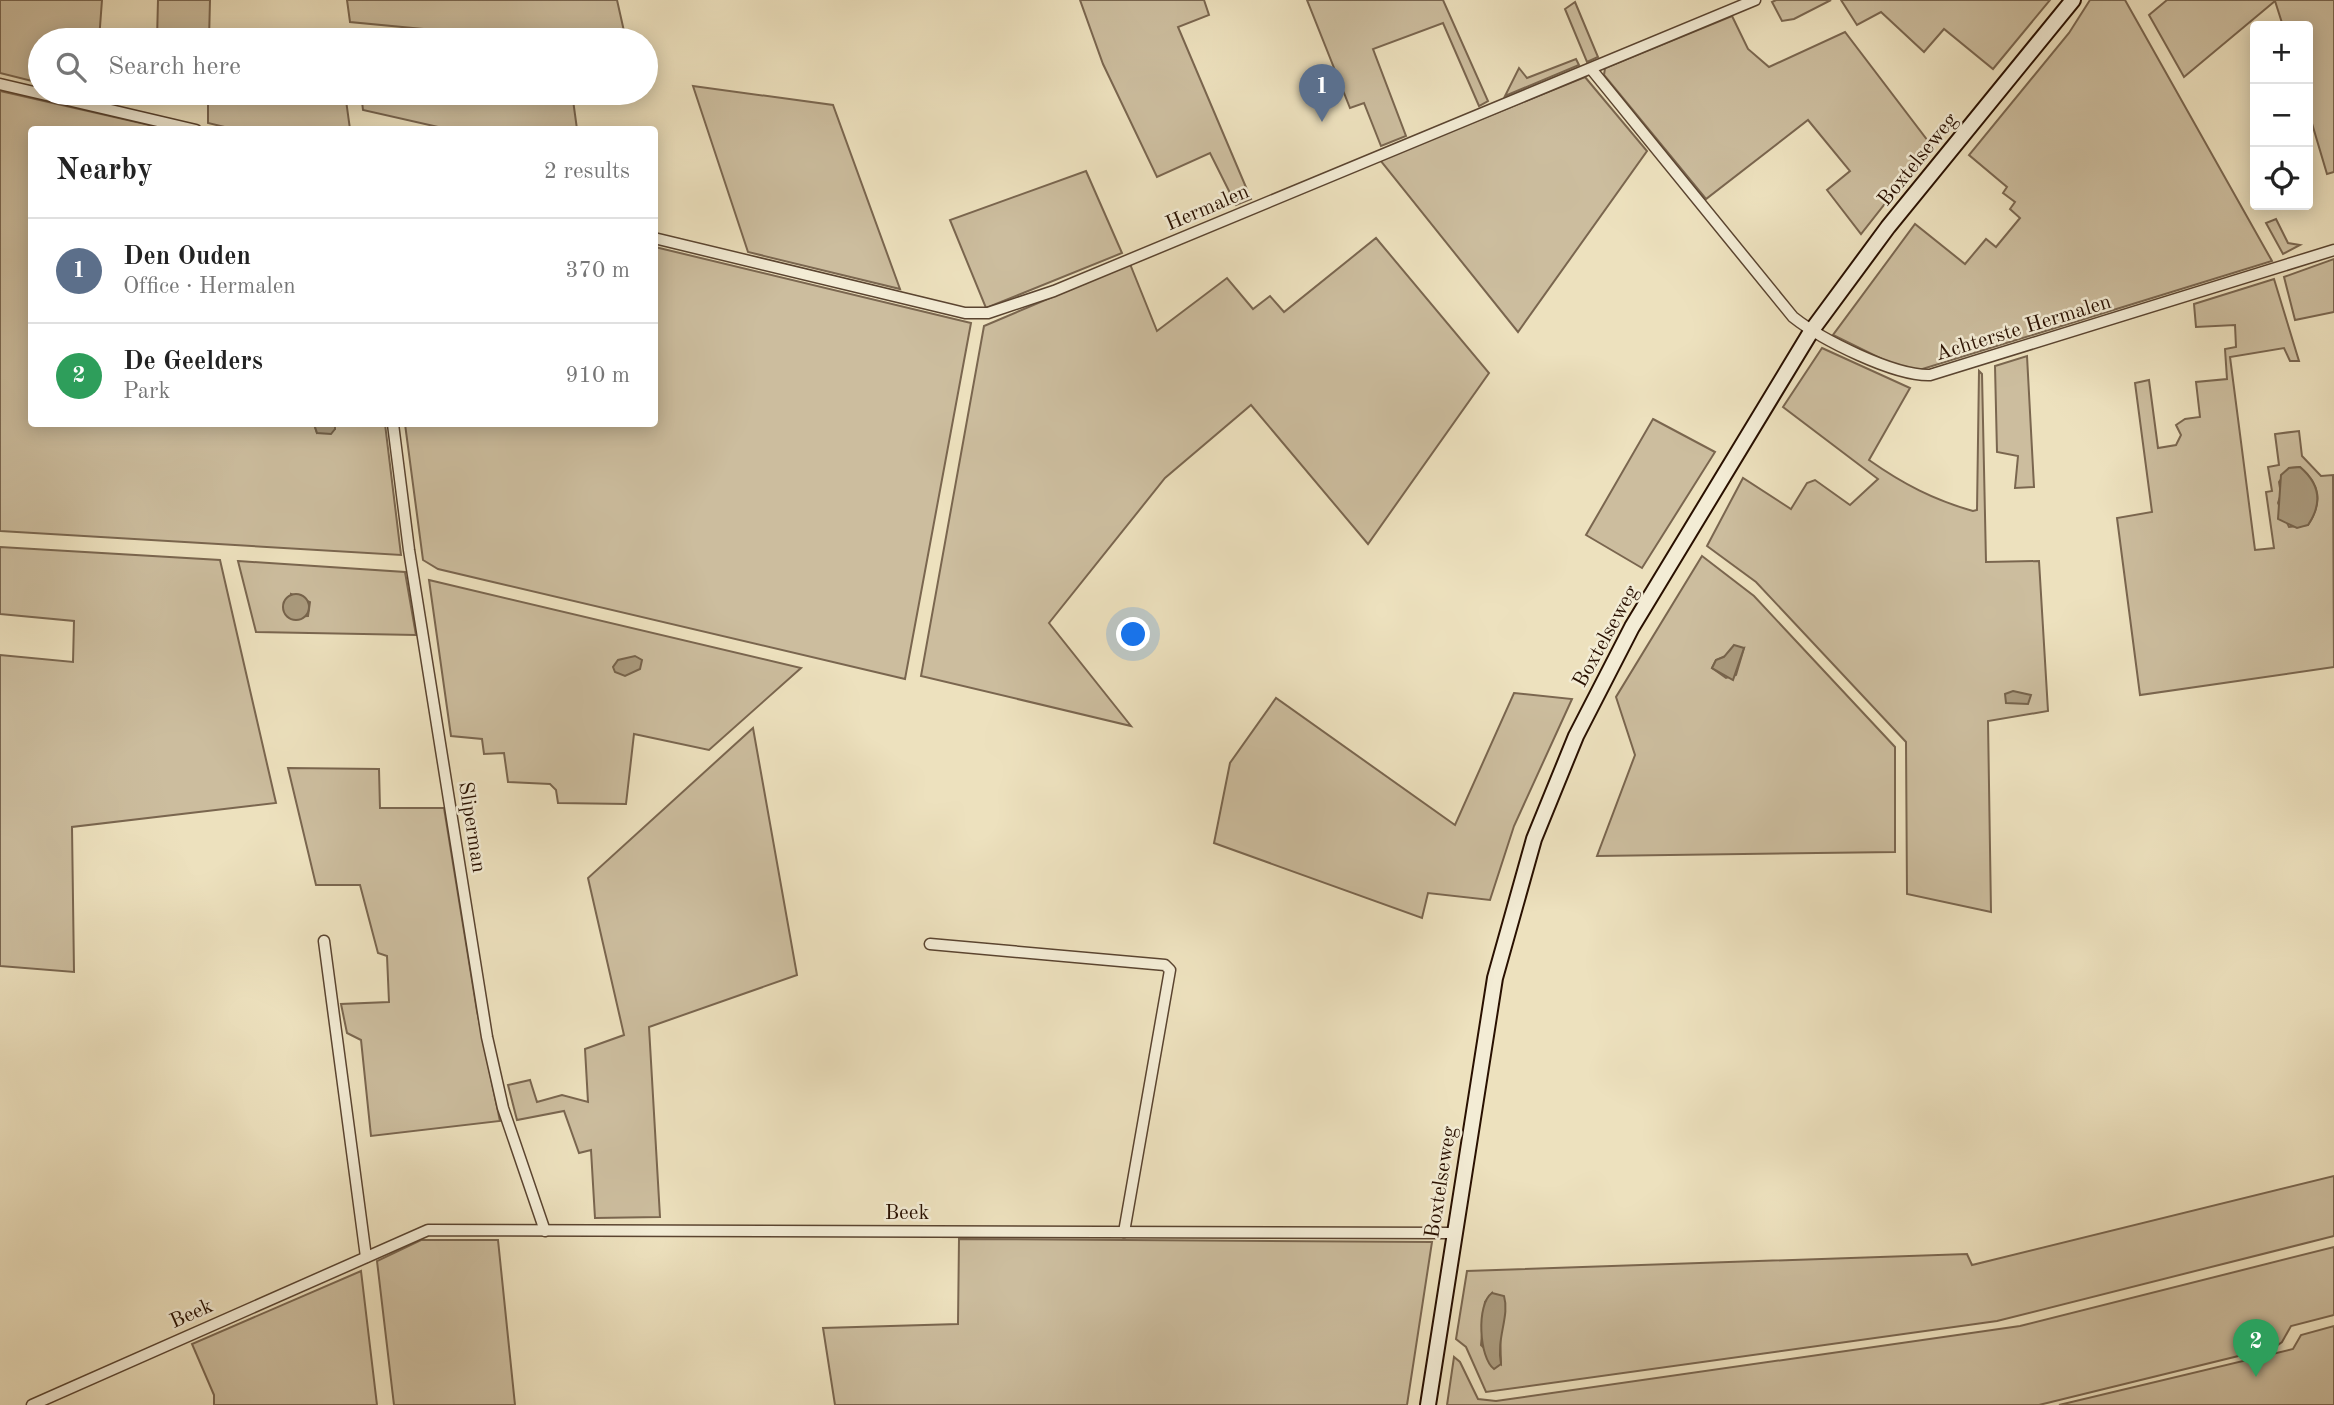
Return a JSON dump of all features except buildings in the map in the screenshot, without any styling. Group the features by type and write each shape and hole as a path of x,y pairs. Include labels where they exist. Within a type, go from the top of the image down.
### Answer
{"main road":[{"name":"Boxtelseweg","path":"1428,1405 1495,978 1526,865 1556,779 1632,627 1812,330 1888,228 2073,0"}],"street":[{"name":"Hermalen","path":"658,239 965,313 988,313 1054,291 1592,70 1755,0"},
{"name":"Achterste Hermalen","path":"1592,70 1793,317 1812,330 1899,372 1930,375 2334,250"},
{"path":"0,85 28,91"},
{"path":"87,105 179,126"},
{"name":"Sliperman","path":"393,427 411,560 487,1037 503,1108 545,1231"},
{"path":"324,941 366,1256"},
{"path":"930,944 1165,965 1170,970 1124,1232"},
{"name":"Beek","path":"32,1405 428,1230 1454,1233"}],"shaded area":[{"path":"0,0 102,0 100,28 28,28 28,80 0,73"},
{"path":"158,0 210,0 209,28 157,28"},
{"path":"347,0 617,0 623,28 413,28 350,22"},
{"path":"1080,0 1204,0 1209,15 1178,27 1251,199 1236,205 1210,153 1157,177 1103,64"},
{"path":"1307,0 1443,0 1488,101 1479,106 1443,23 1373,49 1406,136 1381,146 1364,103 1350,108"},
{"path":"1831,0 1794,19 1782,21 1772,2"},
{"path":"1841,0 2050,0 1993,69 1944,29 1924,52 1881,12 1857,25"},
{"path":"2090,0 2125,0 2272,261 1916,371 1894,365 1833,335 1915,224 1965,264 1986,239 1996,247 2020,218 2010,209 2015,202 2003,193 2007,187 1969,155 2069,33"},
{"path":"2167,0 2334,0 2334,172 2327,174 2313,127 2313,21 2281,21 2275,1 2184,77 2149,15"},
{"path":"1575,2 1598,57 1587,62 1565,9"},
{"path":"1732,16 1748,49 1769,67 1845,32 1931,145 1861,234 1827,190 1850,171 1808,120 1706,199 1604,75 1605,68"},
{"path":"1576,59 1579,65 1505,96 1519,68 1527,78"},
{"path":"1585,77 1647,151 1518,332 1380,160"},
{"path":"693,86 833,105 900,289 748,252"},
{"path":"0,91 28,97 28,105 62,105 154,126 28,126 28,427 315,427 317,433 335,427 385,427 401,555 0,531"},
{"path":"208,105 347,105 350,126 220,126 208,123"},
{"path":"362,105 574,105 577,126 434,126 363,110"},
{"path":"1086,171 1122,253 986,308 950,220"},
{"path":"2276,219 2288,243 2300,245 2283,254 2266,223"},
{"path":"1376,238 1489,373 1368,544 1251,405 1165,478 1049,623 1131,726 921,676 984,326 1130,264 1157,331 1227,278 1253,309 1270,296 1284,312"},
{"path":"658,248 971,323 905,679 438,569 423,560 405,427 658,427"},
{"path":"2334,259 2334,312 2295,320 2284,277"},
{"path":"2274,279 2299,361 2290,361 2284,348 2230,357 2255,550 2274,548 2266,492 2272,491 2268,467 2279,465 2275,434 2299,431 2302,456 2321,476 2333,475 2334,667 2140,695 2117,518 2152,512 2135,383 2149,380 2158,448 2176,445 2181,435 2176,425 2185,419 2200,417 2196,382 2227,379 2225,349 2236,347 2235,325 2196,327 2194,304","holes":["2300,467 2307,473 2317,494 2316,509 2308,525 2289,527 2278,503 2281,494 2279,482 2289,468"]},
{"path":"1822,348 1910,388 1869,460 1919,490 1973,511 1977,510 1979,371 1982,374 1986,562 2039,561 2048,711 1988,721 1991,912 1907,894 1906,742 1756,582 1707,546 1743,478 1791,509 1807,483 1815,480 1850,505 1878,479 1783,407"},
{"path":"2027,356 2034,487 2015,488 2018,456 1997,452 1995,366"},
{"path":"1653,419 1715,452 1642,568 1586,535"},
{"path":"315,427 335,427 331,434 317,433"},
{"path":"2300,467 2312,480 2317,501 2308,525 2297,528 2278,519 2281,475 2289,468"},
{"path":"0,547 220,560 276,803 72,827 74,972 0,966 0,655 73,662 74,621 0,614"},
{"path":"1702,556 1754,596 1895,747 1895,852 1597,856 1635,755 1616,697","holes":["1744,648 1736,675 1726,678 1712,668 1716,660"]},
{"path":"238,561 405,572 416,635 256,632","holes":["291,594 310,602 308,616 288,617"]},
{"path":"429,580 801,668 709,750 634,734 626,804 558,803 556,790 550,784 508,782 504,753 484,754 482,739 451,736"},
{"path":"296,594 306,597 309,607 306,617 296,620 286,617 283,607 286,597"},
{"path":"1734,645 1744,648 1733,680 1712,668 1716,660 1724,657"},
{"path":"635,656 642,660 640,669 625,676 615,672 613,667 618,660"},
{"path":"2013,691 2031,695 2028,704 2006,703 2005,694"},
{"path":"1514,693 1572,699 1514,826 1490,900 1428,893 1422,918 1214,843 1230,763 1276,698 1455,825"},
{"path":"753,728 797,975 649,1027 660,1217 595,1218 591,1150 579,1153 564,1111 517,1120 508,1085 530,1080 537,1102 562,1095 588,1102 585,1049 624,1035 588,878"},
{"path":"288,768 379,769 380,808 444,808 477,1011 500,1121 371,1136 361,1040 347,1033 341,1004 389,1002 387,956 378,953 360,885 316,885"},
{"path":"2334,1176 2334,1236 1997,1321 1486,1392 1466,1347 1456,1339 1467,1271 1967,1254 1972,1265","holes":["1492,1293 1500,1331 1501,1364 1481,1345 1485,1302"]},
{"path":"959,1239 1432,1242 1407,1405 835,1405 823,1328 958,1324"},
{"path":"421,1240 498,1240 515,1405 394,1405 377,1261"},
{"path":"2334,1247 2334,1315 2291,1326 2282,1342 2275,1347 2039,1405 1447,1405 1454,1357 1460,1362 1478,1399 1496,1401 2020,1326"},
{"path":"361,1271 377,1405 214,1405 214,1395 192,1344"},
{"path":"1492,1293 1504,1296 1505,1304 1500,1345 1501,1364 1494,1369 1485,1354 1481,1331 1483,1308"},
{"path":"2334,1326 2334,1405 2059,1405 2293,1349 2301,1335"}],"place":[{"name":"Den Ouden","path":"1322,122"},
{"name":"De Geelders","path":"2256,1377"}]}
